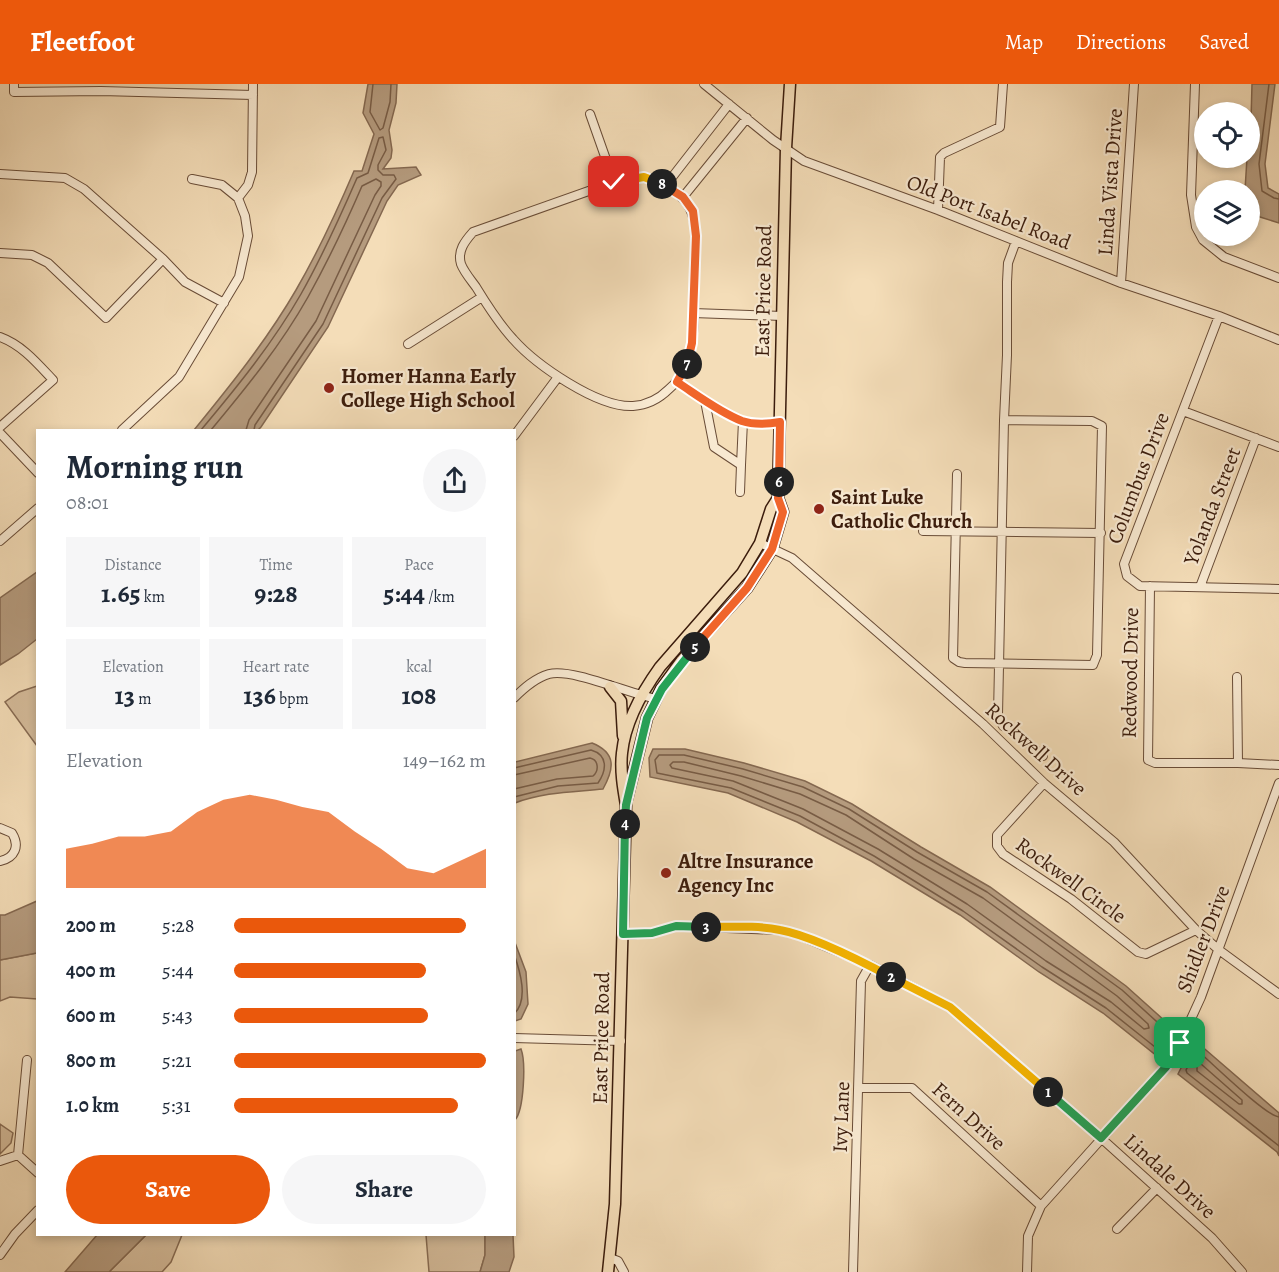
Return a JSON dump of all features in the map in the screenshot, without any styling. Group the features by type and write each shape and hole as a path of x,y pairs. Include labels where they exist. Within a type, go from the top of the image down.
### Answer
{"main road":[{"name":"East Price Road","path":"626,805 647,718 662,689 682,660 747,588 772,549 783,512 778,498 786,148 790,84"},
{"name":"East Price Road","path":"608,1272 615,1210 621,1041 626,805 621,773 624,744 640,696 660,667 738,578 760,543 771,509 778,498"},
{"path":"610,687 622,705 624,744"}],"street":[{"path":"238,198 248,185 252,172 253,84"},
{"name":"Old Port Isabel Road","path":"704,84 804,161 938,210 1120,283 1219,316 1279,340"},
{"path":"938,210 940,158 944,153 1000,127 1003,84"},
{"name":"Linda Vista Drive","path":"1120,283 1134,84"},
{"path":"1195,84 1191,195 1196,227 1203,240 1224,257 1279,278"},
{"path":"14,88 101,88 253,95"},
{"path":"666,185 729,104"},
{"path":"590,114 614,182"},
{"path":"683,197 747,118"},
{"path":"0,174 65,178 84,189 163,259 185,282 224,303"},
{"path":"644,177 666,185 683,197 693,211 696,236 692,343 686,367 677,382 662,396 647,404 632,406 610,403 558,377 513,340 461,263 462,245 472,231 614,182 644,177"},
{"path":"123,429 179,377 239,277 248,236 245,216 238,198 222,186 192,179"},
{"path":"994,735 1003,726 1004,687 999,679 1007,282 1008,263 1016,241"},
{"path":"0,253 32,255 48,263 106,318 163,259"},
{"path":"408,344 482,297"},
{"path":"693,313 782,316"},
{"name":"Columbus Drive","path":"1219,316 1124,564 1127,576 1140,586 1279,589"},
{"path":"0,337 13,342 25,351 53,380 0,427"},
{"path":"516,433 558,377"},
{"path":"677,382 743,422 766,424 780,422"},
{"path":"705,400 714,447 741,465"},
{"path":"1184,411 1279,447"},
{"path":"957,474 953,657 965,663 1089,665 1096,661 1104,431 1101,424 1092,421 1004,420"},
{"path":"740,492 743,422"},
{"path":"0,433 36,471"},
{"name":"Yolanda Street","path":"1200,587 1256,438"},
{"path":"0,541 36,510"},
{"path":"923,531 1101,533"},
{"name":"Rockwell Drive","path":"760,543 792,558 994,735 1044,783 1114,842 1196,930 1279,994"},
{"name":"Redwood Drive","path":"1150,586 1148,760 1155,763 1238,763"},
{"path":"516,696 535,680 550,674 567,673 640,696 657,699"},
{"path":"1237,676 1238,763 1279,765"},
{"path":"1003,726 1011,729 1043,756"},
{"name":"Rockwell Circle","path":"1044,783 997,835 998,846 1003,854 1071,899 1138,952 1146,954 1196,930"},
{"name":"Shidler Drive","path":"1027,1272 1028,1236 1041,1206 1166,1067 1175,1054 1201,998 1279,783"},
{"path":"0,828 12,833 16,843 14,854 0,861"},
{"name":"Lindale Drive","path":"623,934 652,933 676,926 779,930 798,934 870,965 950,1007 1157,1188 1212,1238 1242,1272"},
{"name":"Ivy Lane","path":"854,1272 861,981 870,965"},
{"path":"516,1038 621,1041"},
{"path":"18,1155 27,1060"},
{"name":"Fern Drive","path":"860,1088 912,1088 1041,1206"},
{"path":"0,1161 18,1155"},
{"path":"18,1155 36,1171"},
{"path":"1117,1229 1157,1188"},
{"path":"0,1255 15,1234 36,1212"},
{"path":"610,1258 618,1261 624,1272"}],"shaded area":[{"path":"36,687 36,745 5,702 19,692"},
{"path":"36,953 36,999 10,997 0,1001 0,960"},
{"path":"0,1124 13,1133 11,1143 0,1154"},
{"path":"145,1236 182,1236 171,1262 162,1272 109,1272"},
{"path":"426,1236 485,1236 485,1255 480,1272 429,1272"}],"water":[{"path":"368,84 397,84 396,103 389,130 391,158 383,169 416,167 421,175 398,185 387,201 328,327 261,427 259,429 195,429 248,362 285,309 320,246 354,171 362,171 374,134 363,113"},
{"path":"1252,84 1275,84 1265,164 1268,188 1279,194 1279,223 1260,217 1260,180 1246,180 1246,168 1260,168 1260,102 1252,102"},
{"path":"36,573 36,640 0,665 0,598"},
{"path":"592,743 606,752 611,768 603,789 547,795 516,803 516,762"},
{"path":"653,749 685,749 744,763 805,781 852,804 990,887 1126,986 1175,1030 1169,1047 1157,1056 1103,1013 1039,972 960,915 871,861 797,822 728,793 650,777 649,758"},
{"path":"36,901 36,953 0,960 0,915"},
{"path":"516,945 526,972 528,1004 521,1019 516,1021"},
{"path":"1199,1044 1279,1113 1279,1156 1277,1152 1178,1074 1191,1048"},
{"path":"521,1049 523,1055 523,1086 516,1118 516,1051"},
{"path":"96,1236 145,1236 109,1272 65,1272"},
{"path":"485,1236 513,1236 514,1257 509,1272 480,1272 485,1255"}],"place":[{"name":"Homer Hanna Early College High School","path":"329,388"},
{"name":"Saint Luke Catholic Church","path":"819,509"},
{"name":"Altre Insurance Agency Inc","path":"666,873"}],"route":[{"path":"614,182 644,177 666,185 683,197 693,211 696,236 692,343 686,367 677,382 743,422 766,424 780,422 778,498 783,512 772,549 753,579 682,660 662,689 647,718 626,805 623,934 652,933 676,926 754,928 798,934 870,965 950,1007 1101,1138 1166,1067 1180,1043"}]}
